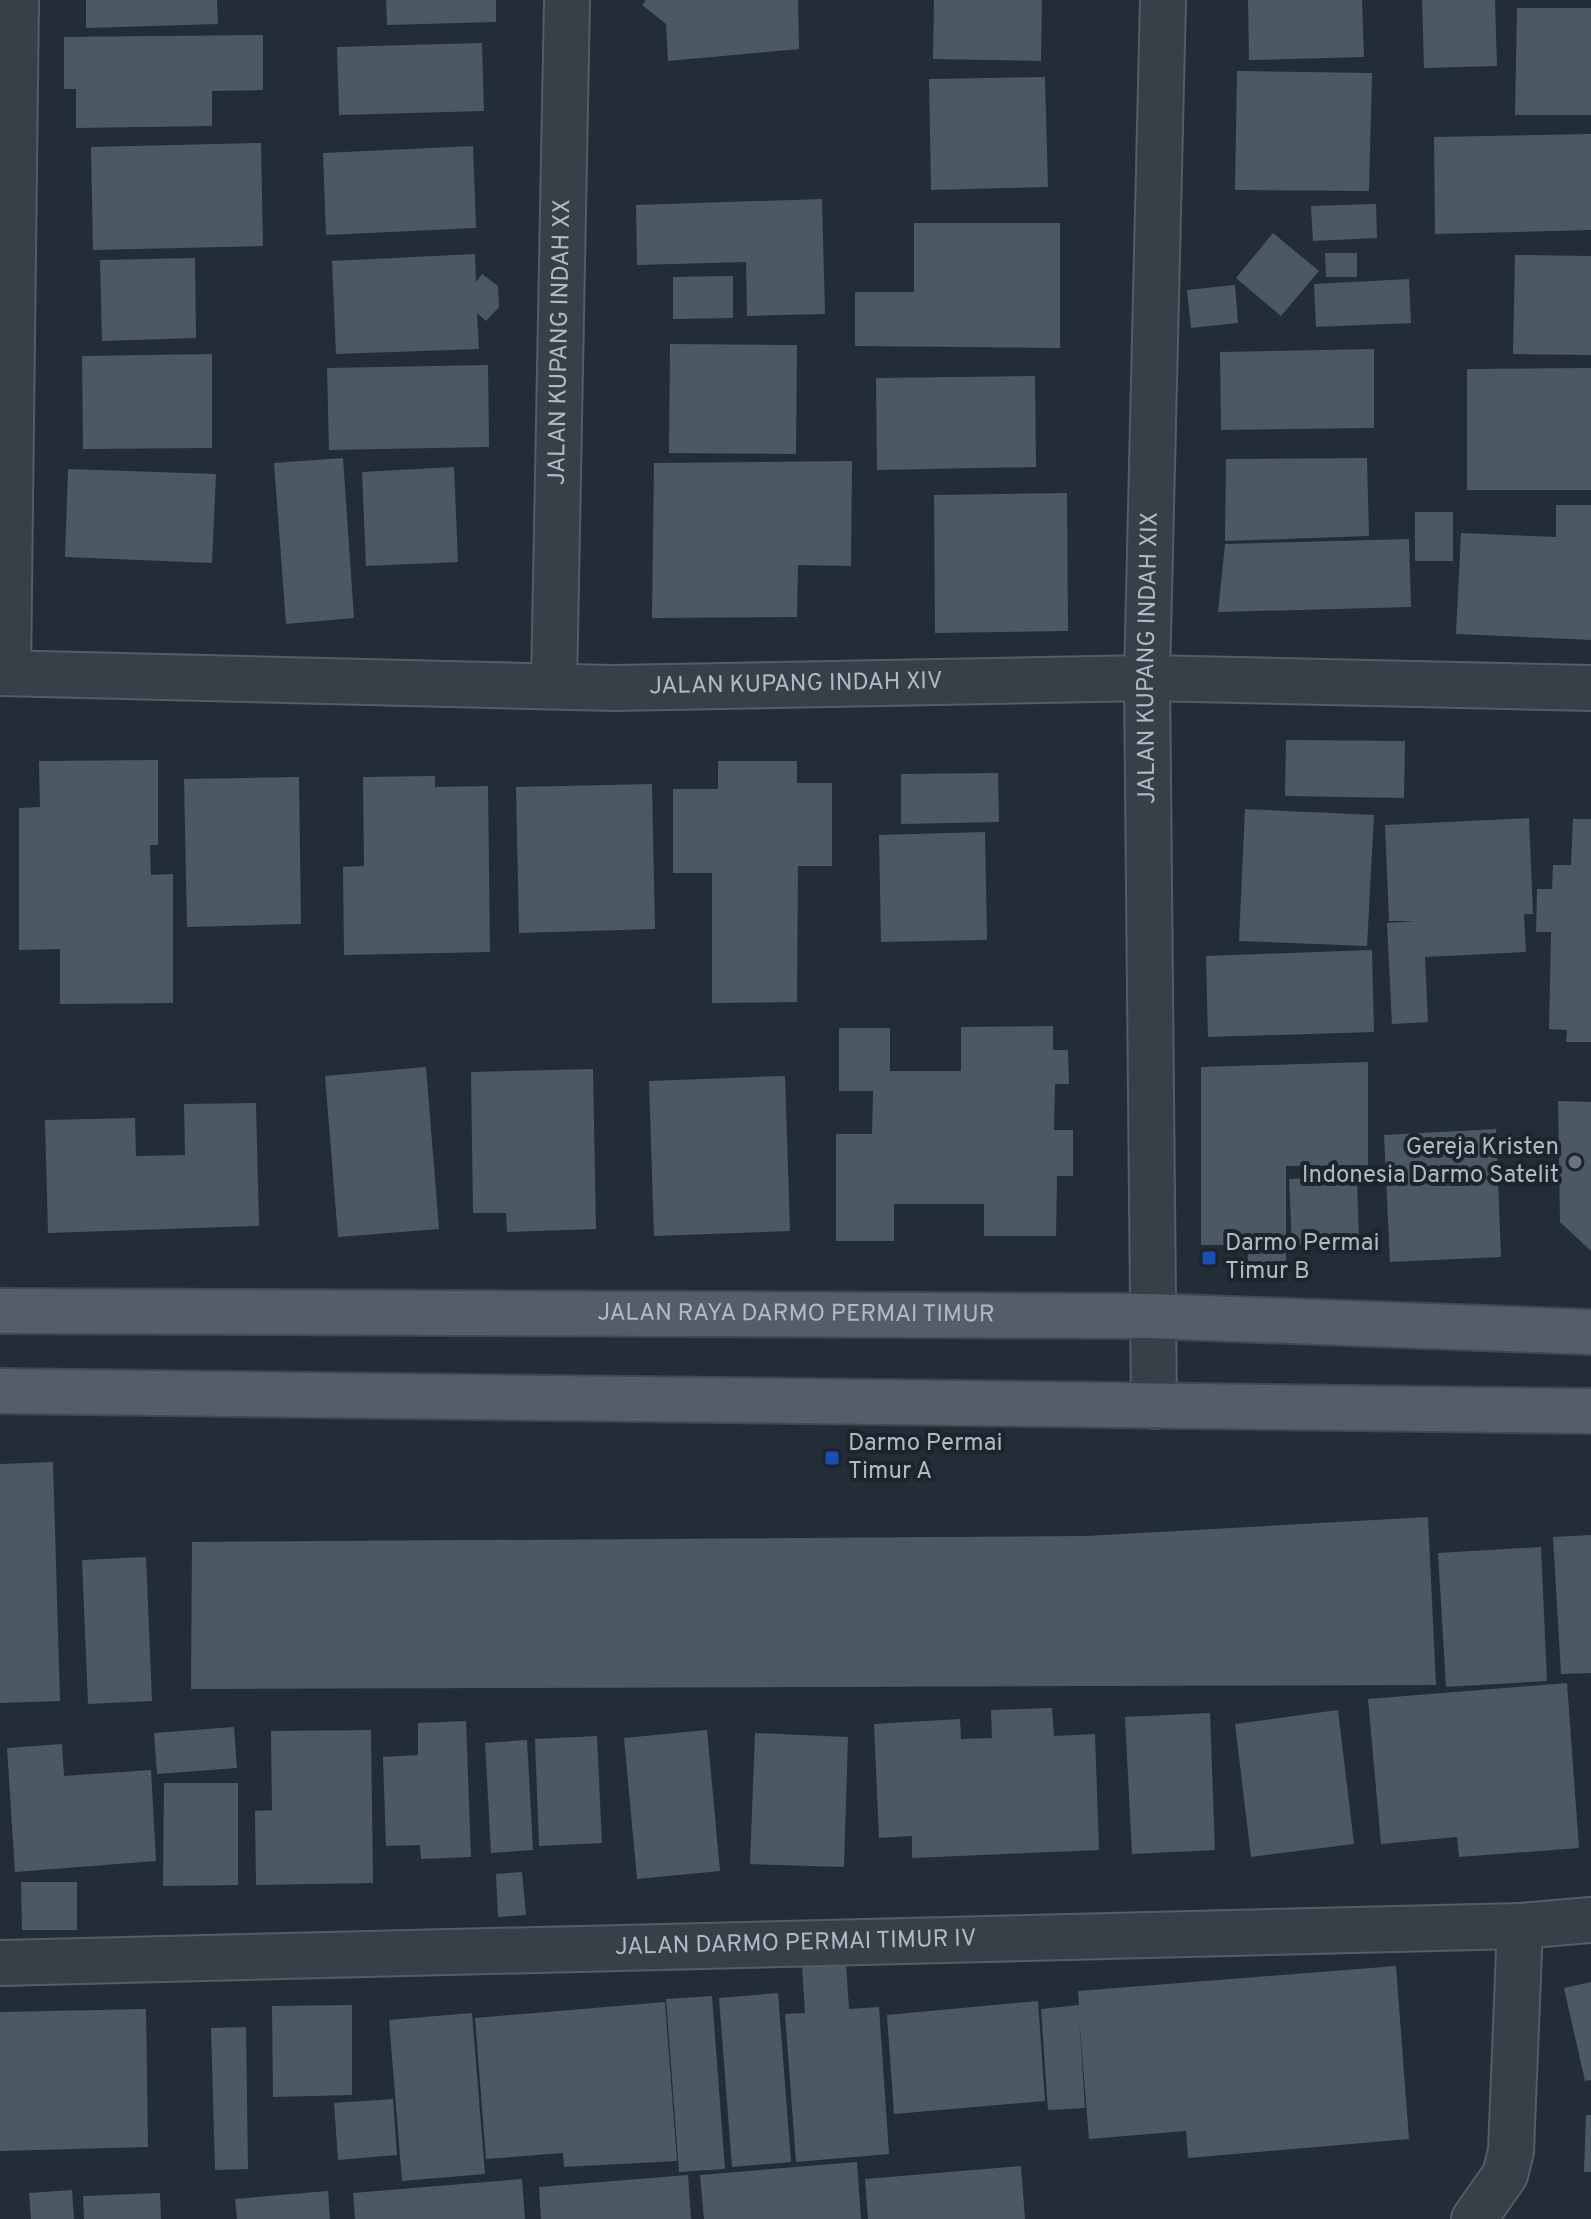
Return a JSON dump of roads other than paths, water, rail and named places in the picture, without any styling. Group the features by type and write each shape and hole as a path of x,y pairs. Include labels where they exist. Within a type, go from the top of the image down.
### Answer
{"main road":[{"name":"JALAN RAYA DARMO PERMAI TIMUR","path":"0,1311 1151,1316 1591,1332"},
{"path":"0,1391 1591,1411"}],"street":[{"path":"4,673 16,0"},
{"name":"JALAN KUPANG INDAH XX","path":"554,686 567,0"},
{"name":"JALAN KUPANG INDAH XIX","path":"1154,1406 1147,678 1163,0"},
{"name":"JALAN KUPANG INDAH XIV","path":"4,673 613,688 1147,678 1591,688"},
{"name":"JALAN DARMO PERMAI TIMUR IV","path":"0,1963 1520,1926 1591,1920"},
{"path":"1474,2219 1499,2186 1511,2151 1520,1926"}],"place":[{"name":"Gereja Kristen Indonesia Darmo Satelit","path":"1575,1162"},
{"name":"Darmo Permai Timur B","path":"1209,1258"},
{"name":"Darmo Permai Timur A","path":"832,1458"}]}
